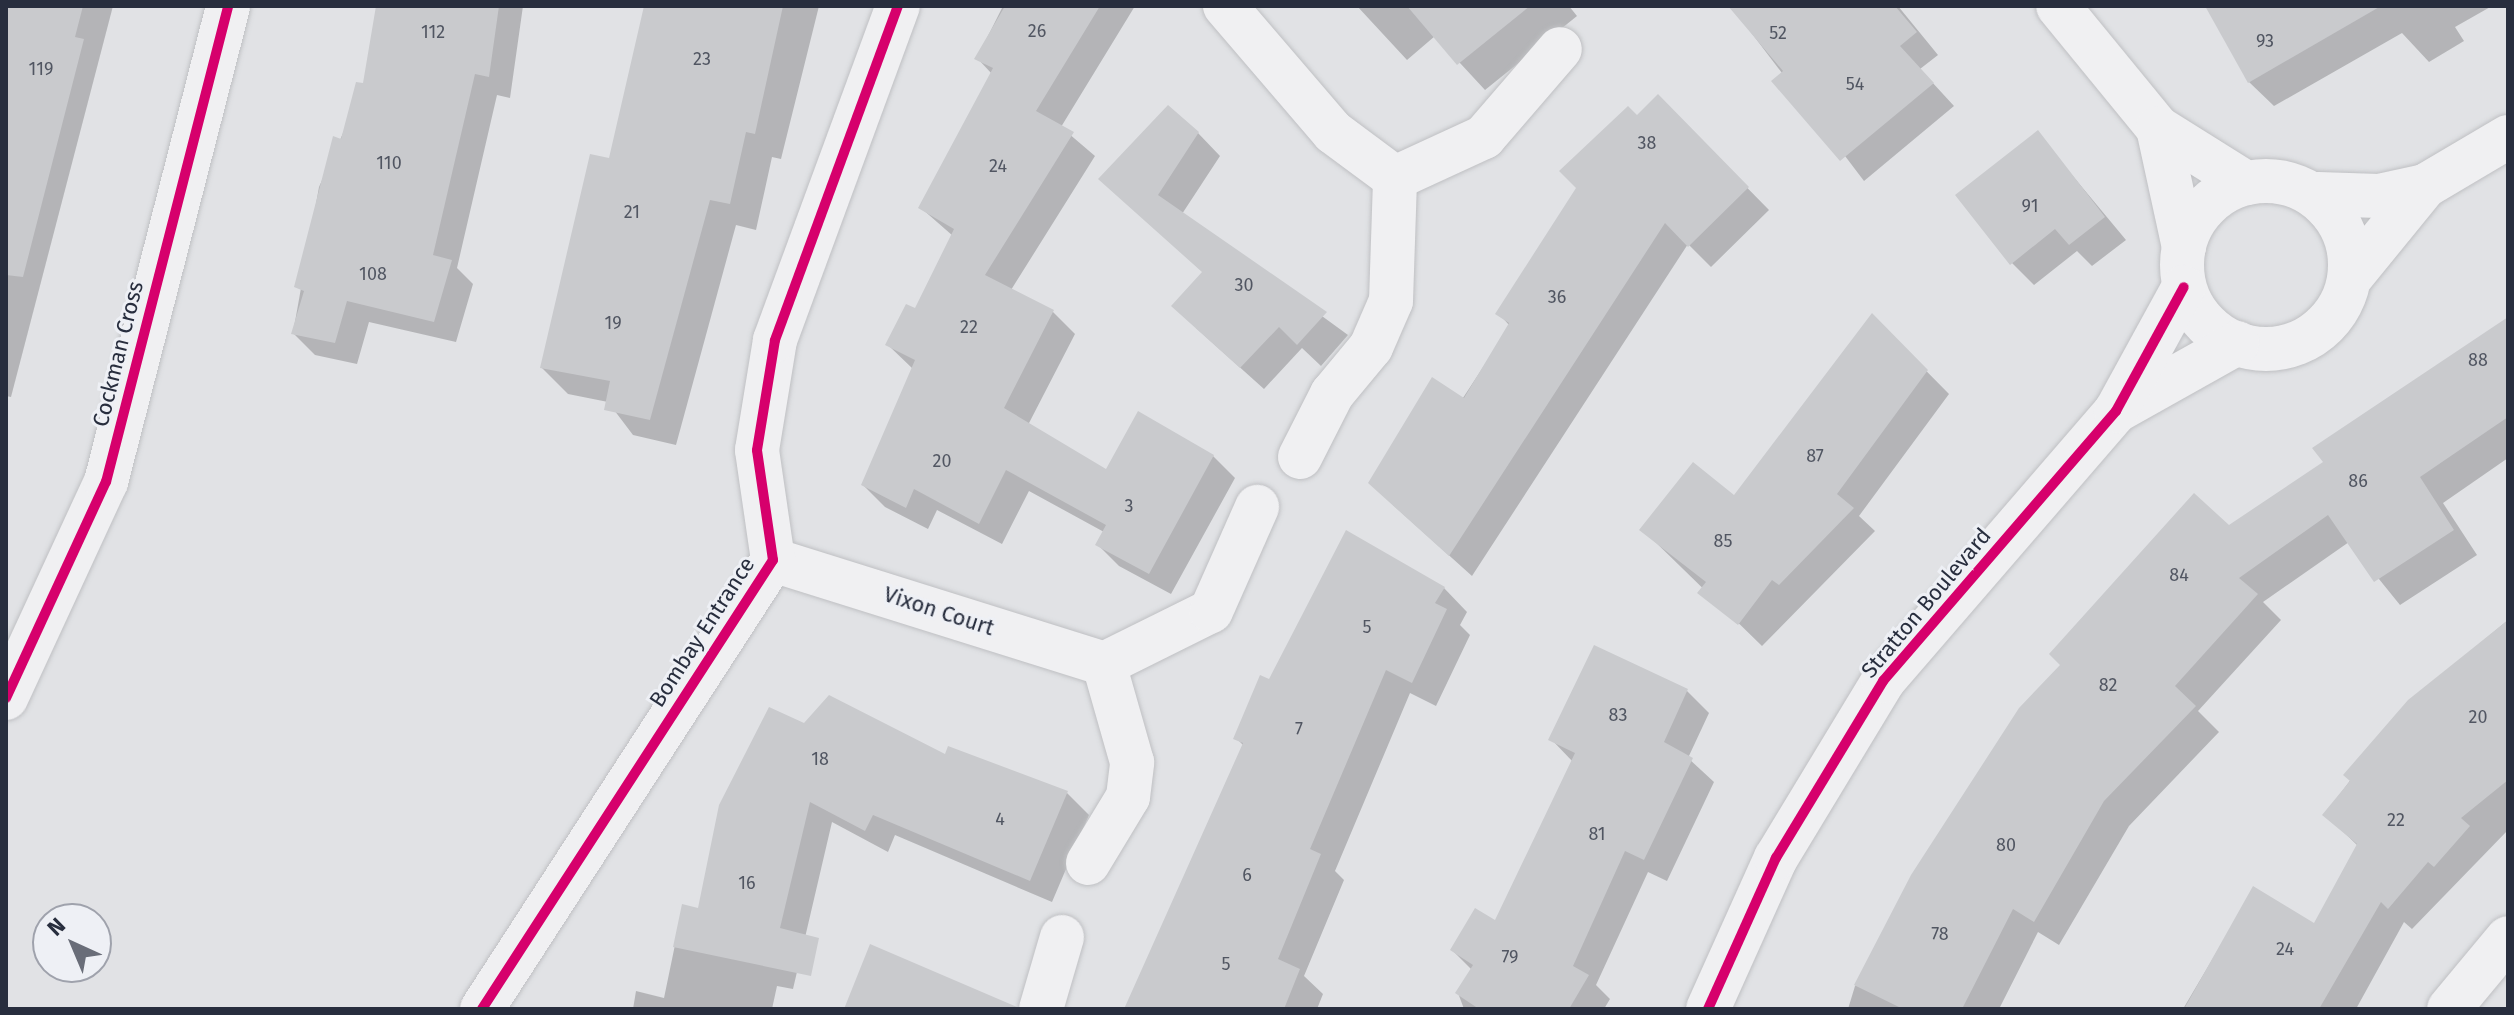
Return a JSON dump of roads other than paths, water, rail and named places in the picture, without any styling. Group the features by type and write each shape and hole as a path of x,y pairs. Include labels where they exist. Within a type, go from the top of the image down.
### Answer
{"street":[{"name":"Cockman Cross","path":"6,698 106,482 228,6"},
{"name":"Bombay Entrance","path":"482,1009 773,560 757,450 775,340 898,6"},
{"path":"1225,6 1333,132 1395,178"},
{"path":"2058,6 2158,128 2246,183"},
{"path":"1395,178 1484,137 1560,49"},
{"path":"2158,128 2184,267 2197,314 2237,343 2281,348 2309,337 2340,305 2350,278 2425,186"},
{"path":"2184,267 2218,195 2246,183 2288,183 2318,194 2379,196 2425,186 2508,137"},
{"path":"1300,457 1332,394 1371,347 1391,301 1395,268 1395,178"},
{"path":"2318,194 2340,223 2350,278"},
{"name":"Stratton Boulevard","path":"1708,1009 1776,858 1883,681 2116,411 2184,267"},
{"name":"Stratton Boulevard","path":"2116,411 2237,343"},
{"path":"1088,863 1128,797 1132,762 1104,664 1211,611 1257,507"},
{"name":"Vixon Court","path":"773,560 1104,664"},
{"path":"1041,1009 1062,937"},
{"path":"2449,1009 2508,938"}]}
